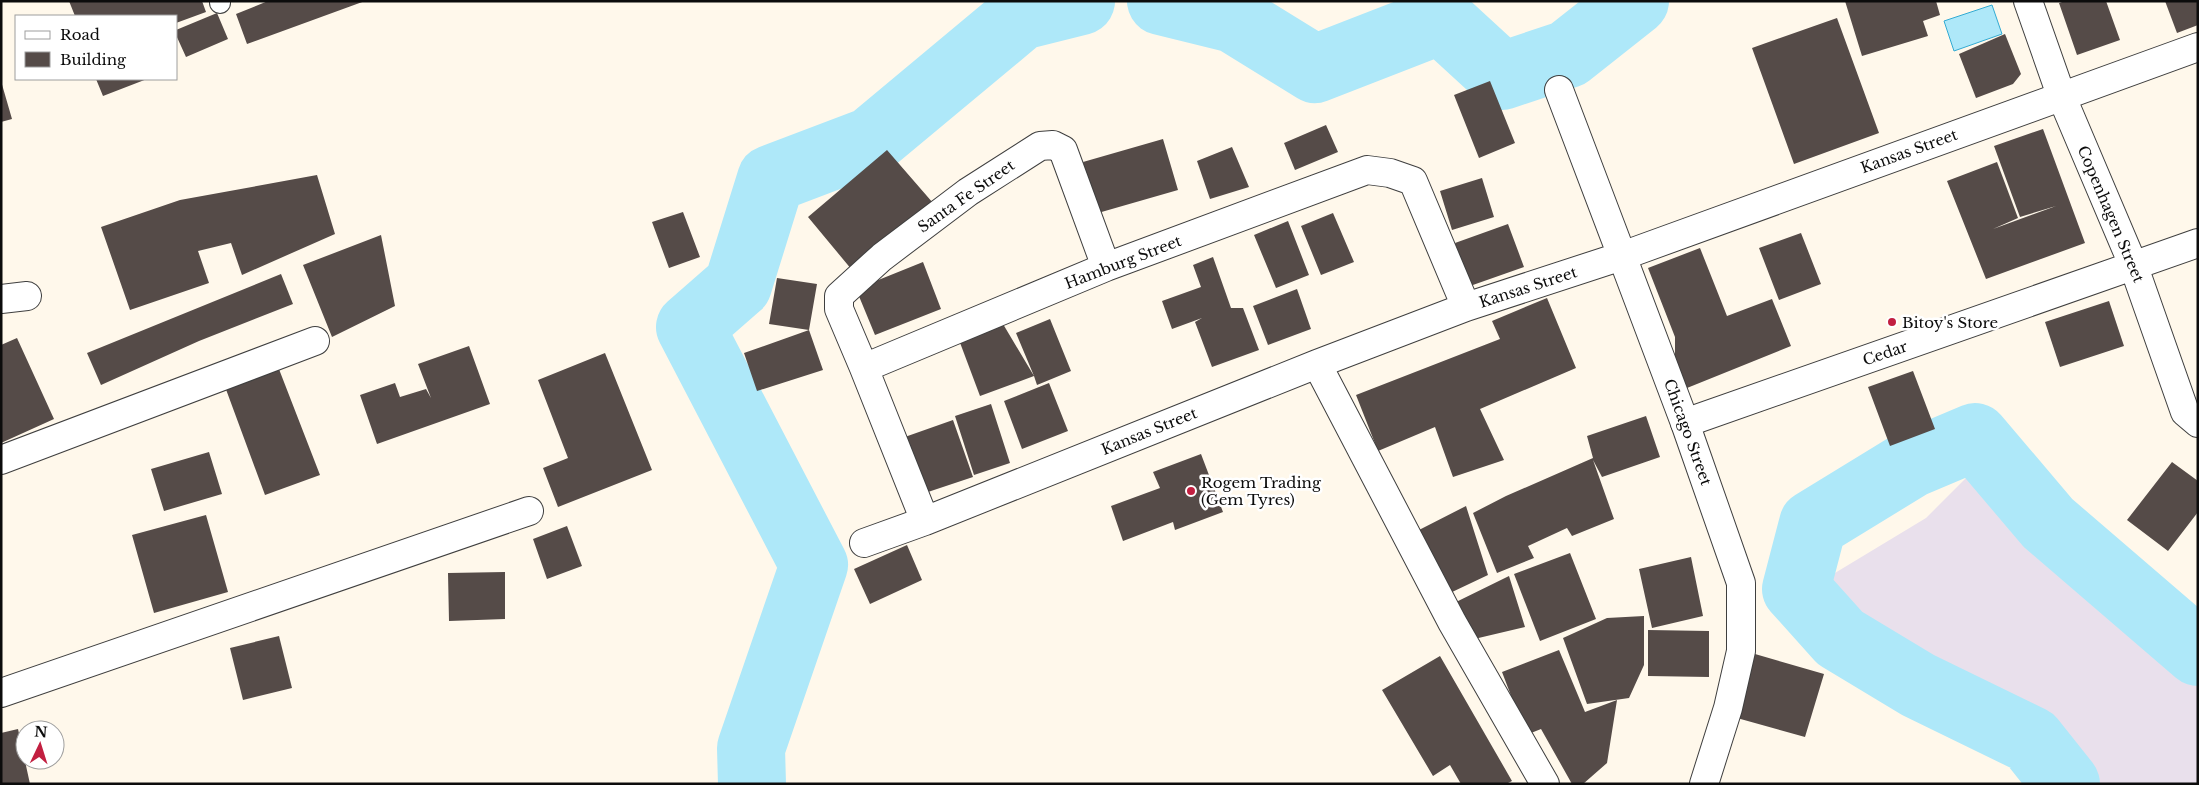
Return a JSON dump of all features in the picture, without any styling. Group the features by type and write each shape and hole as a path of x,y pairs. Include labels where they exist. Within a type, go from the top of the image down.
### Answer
{"street":[{"name":"Copenhagen Street","path":"2028,1 2061,95 2194,414"},
{"name":"Kansas Street","path":"864,543 1466,307 1622,256 2061,95 2198,47"},
{"name":"Chicago Street","path":"1559,90 1685,423 1741,583 1741,651 1728,708 1704,784"},
{"name":"Santa Fe Street","path":"864,368 839,309 839,296 882,257 968,192 1040,146 1053,145 1063,150 1106,267"},
{"name":"Hamburg Street","path":"864,368 1106,267 1367,170 1390,173 1413,181 1466,307"},
{"name":"Cedar","path":"1685,423 2198,243"},
{"path":"1,460 315,341"},
{"path":"1317,364 1452,622 1545,784"},
{"path":"864,368 925,520"},
{"path":"1,693 529,511"}],"shaded area":[{"path":"1976,468 2013,529 2198,681 2198,784 2093,784 2052,739 1977,683 1893,644 1833,601 1825,579 1926,518"}],"water":[{"path":"1992,5 2002,34 1954,51 1944,21"}],"building":[{"path":"69,1 202,1 206,12 178,22 178,15 75,15"},
{"path":"268,1 365,1 247,44 236,14"},
{"path":"1845,1 1936,1 1940,15 1923,21 1928,36 1862,56"},
{"path":"2065,1 2106,1 2120,40 2077,55 2059,3"},
{"path":"2165,1 2198,1 2198,25 2177,33"},
{"path":"217,13 228,39 186,57 178,39 178,29"},
{"path":"1837,18 1879,133 1794,164 1752,48"},
{"path":"2005,34 2021,74 2013,84 1976,98 1959,54"},
{"path":"96,80 144,80 103,96"},
{"path":"1,81 12,119 1,122"},
{"path":"1490,81 1515,143 1479,158 1454,95"},
{"path":"1326,125 1338,152 1295,170 1284,143"},
{"path":"2043,129 2085,243 1986,279 1947,181 1997,162 2018,218 1993,229 2056,206 2020,217 1994,146"},
{"path":"1163,139 1178,190 1098,213 1083,162"},
{"path":"1232,147 1249,187 1210,199 1197,161"},
{"path":"887,150 933,203 852,270 808,217"},
{"path":"317,175 335,234 242,275 231,243 198,251 209,283 130,310 101,227 180,200"},
{"path":"1482,178 1494,217 1452,230 1440,191"},
{"path":"683,212 700,257 669,268 652,222"},
{"path":"1333,213 1354,262 1321,275 1301,226"},
{"path":"1288,221 1309,275 1276,288 1254,235"},
{"path":"1508,224 1524,267 1470,286 1455,243"},
{"path":"1801,233 1821,284 1779,300 1759,248"},
{"path":"381,235 395,306 332,337 303,265"},
{"path":"1700,248 1727,316 1772,299 1791,346 1687,388 1675,358 1675,337 1648,268"},
{"path":"1213,257 1231,308 1243,308 1259,350 1212,367 1195,322 1202,318 1172,329 1162,301 1201,287 1193,265"},
{"path":"923,262 941,309 875,335 856,289"},
{"path":"281,274 293,304 199,341 101,385 87,353"},
{"path":"777,278 817,284 809,330 769,324"},
{"path":"1297,289 1311,329 1268,345 1253,306"},
{"path":"1547,298 1576,368 1480,409 1504,460 1453,477 1435,427 1378,451 1356,395 1500,339 1492,321"},
{"path":"2109,301 2124,346 2060,367 2045,322"},
{"path":"1050,319 1071,371 1037,385 1016,333"},
{"path":"1003,324 1034,376 980,396 959,340"},
{"path":"809,330 823,370 757,391 744,353"},
{"path":"17,338 54,419 1,443 1,345"},
{"path":"469,346 490,404 377,444 360,395 395,383 400,397 426,389 431,398 418,364"},
{"path":"605,353 652,470 558,507 543,468 568,458 538,380"},
{"path":"277,364 320,475 265,495 224,384"},
{"path":"1913,371 1935,429 1890,446 1868,387"},
{"path":"1049,383 1068,431 1022,449 1004,401"},
{"path":"991,404 1010,463 974,475 955,416"},
{"path":"1646,416 1660,457 1602,477 1593,460 1614,519 1572,536 1567,528 1528,546 1534,558 1497,573 1473,513 1506,496 1593,458 1587,436"},
{"path":"953,420 973,477 922,494 902,438"},
{"path":"209,452 222,494 164,511 151,469"},
{"path":"1201,454 1223,512 1175,530 1173,522 1123,541 1111,506 1160,488 1153,472"},
{"path":"2172,462 2198,481 2198,512 2168,551 2127,520"},
{"path":"1466,506 1488,575 1450,593 1419,530"},
{"path":"206,515 228,592 154,613 132,535"},
{"path":"567,526 582,566 547,579 533,539"},
{"path":"907,545 922,580 870,604 854,569"},
{"path":"1570,553 1596,619 1540,641 1514,574"},
{"path":"1691,557 1703,616 1652,628 1639,569"},
{"path":"505,572 505,619 449,621 448,573"},
{"path":"1509,576 1525,627 1470,640 1452,604"},
{"path":"1644,616 1644,665 1629,698 1587,704 1563,638 1607,618"},
{"path":"1648,630 1709,631 1709,677 1648,676"},
{"path":"279,636 292,688 243,700 230,648"},
{"path":"1559,650 1585,712 1617,700 1607,763 1583,784 1572,784 1541,729 1526,735 1502,672"},
{"path":"1755,654 1824,674 1805,737 1737,718"},
{"path":"1440,656 1512,781 1506,784 1461,784 1450,765 1433,776 1382,690"},
{"path":"15,730 15,770 27,770 30,784 1,784 1,733"}],"waterway":[{"path":"752,784 751,748 814,565 690,327 738,285 771,179 871,141 1021,16 1081,1"},
{"path":"1161,1 1234,19 1315,69 1441,20 1502,76 1568,54 1635,1"},
{"path":"2066,784 2031,740 1918,685 1840,638 1796,589 1813,524 1911,464 1975,437 2048,523 2198,652"}],"place":[{"name":"Bitoy's Store","path":"1892,322"},
{"name":"Rogem Trading (Gem Tyres)","path":"1191,491"}]}
